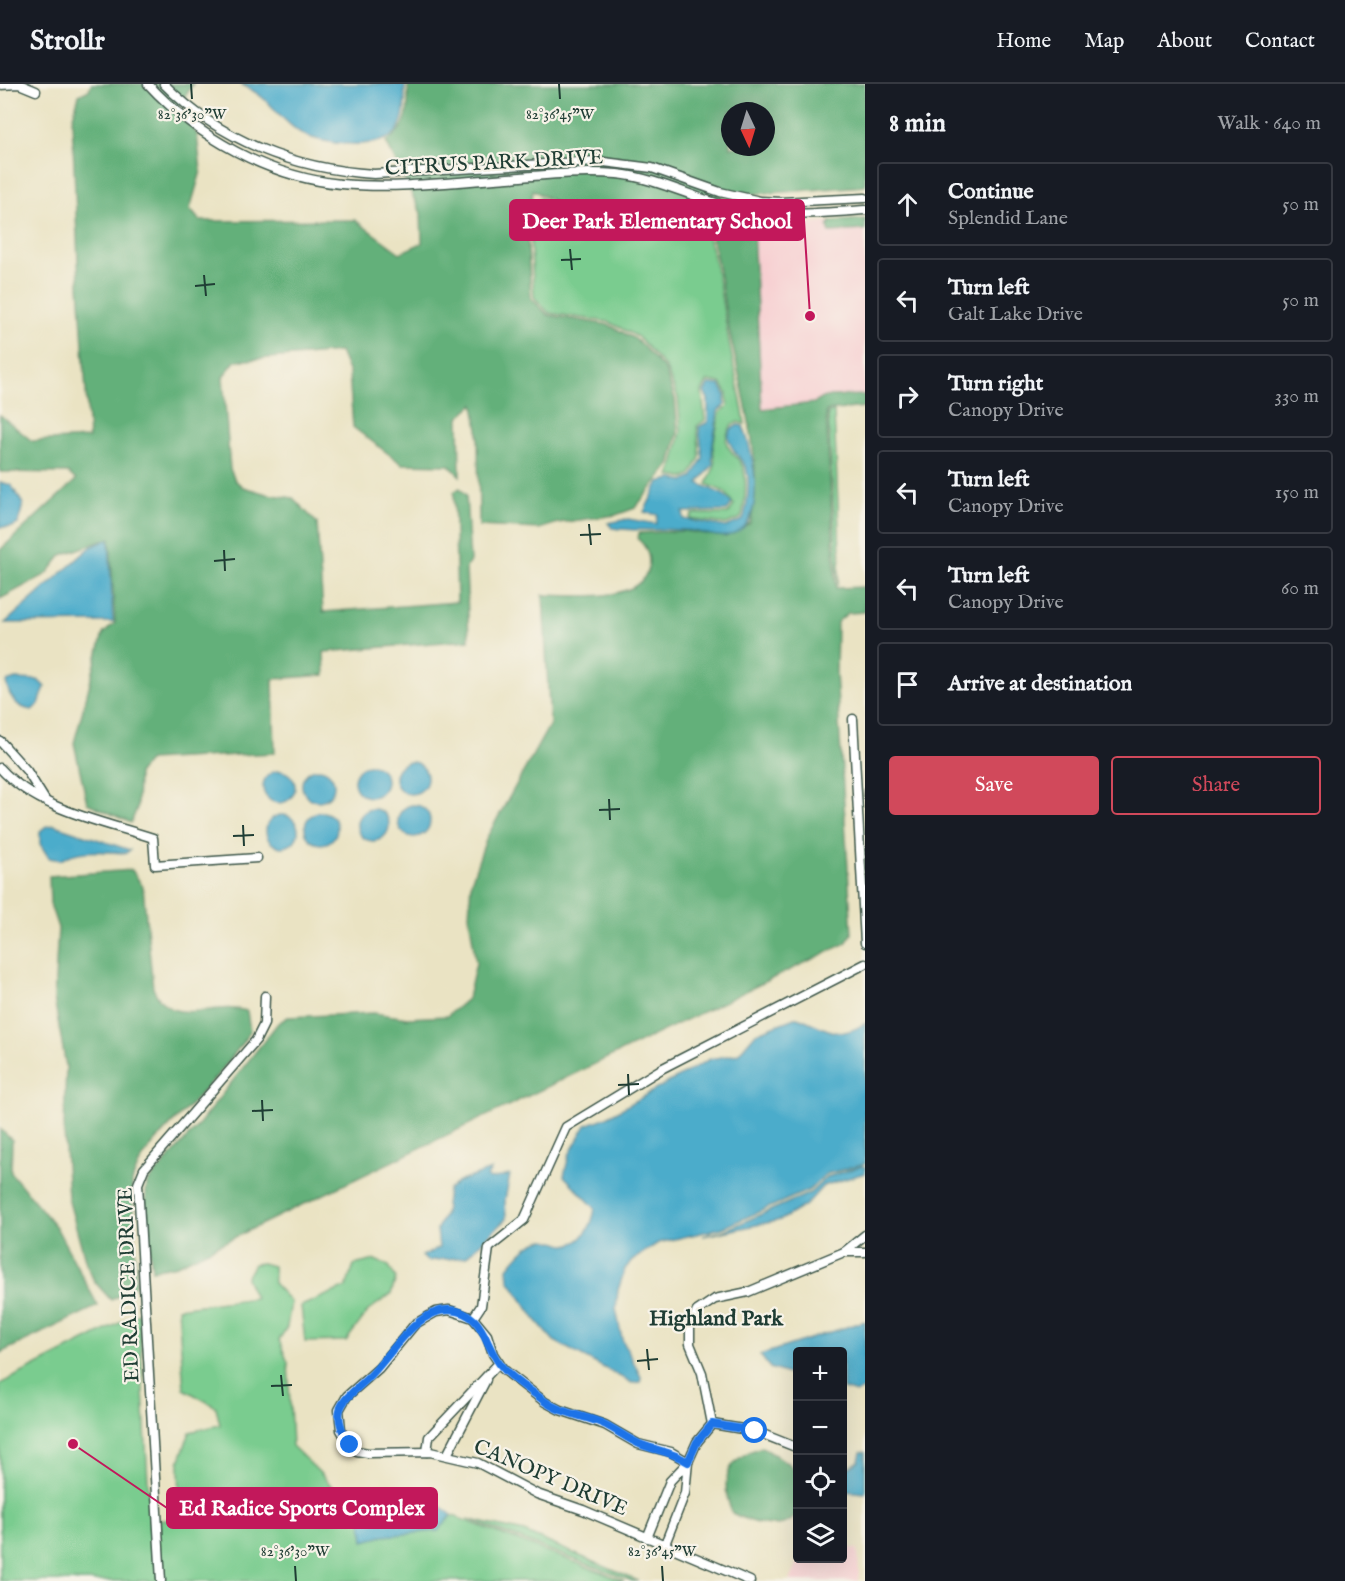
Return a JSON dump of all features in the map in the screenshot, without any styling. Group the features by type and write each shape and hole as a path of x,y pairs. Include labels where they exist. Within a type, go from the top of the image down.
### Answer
{"street":[{"path":"0,85 19,84 36,91"},
{"name":"CITRUS PARK DRIVE","path":"148,84 164,101 198,128 231,149 293,174 317,180 362,185 598,173 637,177 714,202 758,212 800,214 865,210"},
{"name":"CITRUS PARK DRIVE","path":"164,84 188,106 232,136 304,165 340,172 374,174 573,162 615,162 652,168 720,192 760,201 865,198"},
{"path":"450,169 451,182"},
{"path":"854,719 865,944"},
{"path":"0,741 27,771 46,803"},
{"path":"0,768 11,780 46,803 153,838 155,865 257,858"},
{"path":"688,1462 671,1452 638,1444 605,1425 560,1410 516,1380 499,1363 487,1335 473,1318 481,1306 489,1248 524,1220 566,1127 663,1068 865,964"},
{"name":"ED RADICE DRIVE","path":"161,1581 138,1185 144,1169 256,1040 264,1024 265,996"},
{"path":"712,1424 702,1373 690,1344 690,1326 697,1311 715,1299 748,1292 844,1252 865,1235"},
{"path":"844,1252 865,1252"},
{"name":"CANOPY DRIVE","path":"473,1318 449,1310 423,1317 379,1368 347,1396 339,1410 341,1430 350,1445 357,1451 368,1453 428,1452 478,1463 537,1494 583,1510 750,1581"},
{"path":"428,1452 429,1437 499,1363"},
{"path":"447,1455 487,1377"},
{"path":"712,1424 755,1431 793,1446"},
{"path":"665,1544 685,1493 688,1462 697,1442 712,1424"},
{"path":"647,1538 670,1481 688,1462"}],"shaded area":[{"path":"865,219 865,406 761,412 750,227"},
{"path":"847,1548 858,1549 859,1581 790,1581 797,1563 847,1563"}],"green space":[{"path":"91,84 193,84 178,108 197,134 201,171 190,209 200,221 355,220 400,253 422,243 421,213 386,142 399,130 406,117 408,84 865,84 865,186 713,197 664,210 598,215 573,213 533,190 527,231 531,298 548,315 609,325 637,340 665,370 675,399 678,432 670,465 635,508 616,515 558,523 539,529 479,526 478,429 474,404 459,417 460,476 449,465 402,464 353,427 349,373 340,352 235,361 223,377 230,469 235,480 243,487 293,498 317,523 323,612 457,602 454,492 460,488 466,495 470,561 466,568 469,640 324,652 325,675 273,679 275,753 149,760 138,774 137,808 131,823 87,803 74,743 103,634 115,623 110,538 62,555 47,574 0,599 0,550 76,480 68,473 0,472 0,415 32,441 89,438 72,120 79,95 89,90"},
{"path":"541,198 570,215 603,219 635,216 695,205 707,234 715,263 745,424 738,422 732,425 726,439 727,445 744,470 745,494 741,518 726,524 690,519 693,514 728,514 734,505 725,492 707,484 715,465 713,446 720,413 728,406 727,393 721,383 708,381 702,391 705,420 697,426 700,457 690,476 685,478 670,476 681,432 678,398 666,368 638,337 609,322 549,313 534,297 530,231 536,199"},
{"path":"865,219 865,230 830,232 828,227 831,221"},
{"path":"750,227 753,230 762,409 814,403 830,396 865,395 865,407 826,411 836,588 865,587 865,612 848,613 837,622 836,673 852,934 846,943 177,1265 152,1270 145,1205 147,1183 195,1129 278,1023 288,1017 374,1013 407,1018 447,1016 468,998 476,963 469,916 471,882 486,839 550,724 543,595 603,595 633,587 643,579 649,564 648,552 638,539 639,533 684,531 726,537 750,523 755,477 750,424 711,235 715,228 725,230"},
{"path":"834,412 840,553 838,585 828,413"},
{"path":"132,870 143,887 153,988 161,1001 171,1008 182,1011 234,1009 247,1011 250,1031 217,1076 149,1149 136,1171 132,1182 136,1282 132,1289 111,1300 94,1281 86,1263 68,1198 64,1130 66,1066 54,998 58,928 50,904 49,876"},
{"path":"0,1129 12,1140 11,1173 56,1227 98,1306 0,1353"},
{"path":"375,1260 389,1266 396,1278 391,1294 369,1310 346,1341 305,1342 301,1306 346,1287 354,1265"},
{"path":"262,1263 273,1266 274,1284 291,1302 287,1327 279,1340 288,1363 292,1446 349,1506 180,1517 179,1462 190,1432 220,1425 216,1407 184,1389 178,1308 255,1298 246,1278 254,1264"},
{"path":"139,1313 150,1521 422,1504 624,1581 0,1581 0,1384"},
{"path":"762,1447 793,1469 793,1518 785,1523 776,1525 757,1523 732,1513 726,1490 729,1471 741,1457"},
{"path":"467,1519 524,1532 638,1581 632,1581"}],"water":[{"path":"240,84 405,84 404,112 398,129 391,136 380,141 352,144 322,141 301,133 267,101"},
{"path":"709,384 720,385 725,394 725,405 718,411 713,444 713,465 698,483 724,495 732,503 727,511 683,512 684,519 726,527 743,520 748,494 747,473 729,440 731,429 738,425 743,426 754,471 754,506 749,520 740,530 726,536 690,530 612,528 608,523 628,519 656,524 658,515 644,512 659,482 671,479 685,481 692,478 703,458 699,427 708,422 708,399 704,392"},
{"path":"0,482 11,485 23,504 18,524 12,527 0,527"},
{"path":"109,539 113,622 5,623 91,547"},
{"path":"16,679 38,680 45,687 39,704 32,710 22,707 11,697 6,682"},
{"path":"411,762 422,767 427,778 422,789 411,794 400,789 395,778 400,767"},
{"path":"370,765 381,770 386,781 381,792 370,797 359,792 354,781 359,770"},
{"path":"318,769 329,774 334,785 329,796 318,801 307,796 302,785 307,774"},
{"path":"279,771 290,776 295,787 290,798 279,803 268,798 263,787 268,776"},
{"path":"414,805 425,810 430,821 425,832 414,837 403,832 398,821 403,810"},
{"path":"373,809 384,814 389,825 384,836 373,841 362,836 357,825 362,814"},
{"path":"321,812 332,817 337,828 332,839 321,844 310,839 305,828 310,817"},
{"path":"282,815 293,820 298,831 293,842 282,847 271,842 266,831 271,820"},
{"path":"54,825 130,850 126,853 83,852 61,860 49,858 40,844 40,832 45,827"},
{"path":"797,1017 838,1032 855,1029 865,1023 865,1164 826,1174 809,1190 722,1228 658,1243 632,1260 625,1269 618,1290 616,1309 622,1339 641,1377 640,1382 632,1383 554,1341 536,1320 509,1280 508,1268 523,1251 538,1241 572,1244 583,1237 590,1226 595,1208 564,1176 569,1155 586,1125 607,1117 710,1059 738,1054 756,1033"},
{"path":"865,1167 865,1173 823,1186 806,1205 781,1220 703,1236 723,1231 810,1193 827,1177"},
{"path":"491,1170 487,1176 490,1179 510,1175 505,1200 506,1219 466,1257 427,1261 422,1256 439,1248 437,1229 445,1213 448,1190 458,1182"},
{"path":"865,1321 865,1388 856,1393 847,1390 847,1347 793,1347 793,1376 770,1368 760,1355"},
{"path":"861,1452 865,1452 865,1493 847,1491 847,1469 859,1461"},
{"path":"430,1505 441,1507 452,1515 438,1531 383,1536 364,1541 362,1522 352,1509"}],"place":[{"name":"Deer Park Elementary School","path":"810,316"},
{"name":"Ed Radice Sports Complex","path":"73,1444"}],"district":[{"name":"Highland Park","path":"716,1317"}],"route":[{"path":"350,1445 341,1430 339,1421 342,1402 379,1368 423,1317 449,1310 473,1318 487,1335 493,1354 503,1369 545,1402 560,1410 605,1425 638,1444 671,1452 688,1462 697,1442 712,1424 755,1431"}]}
